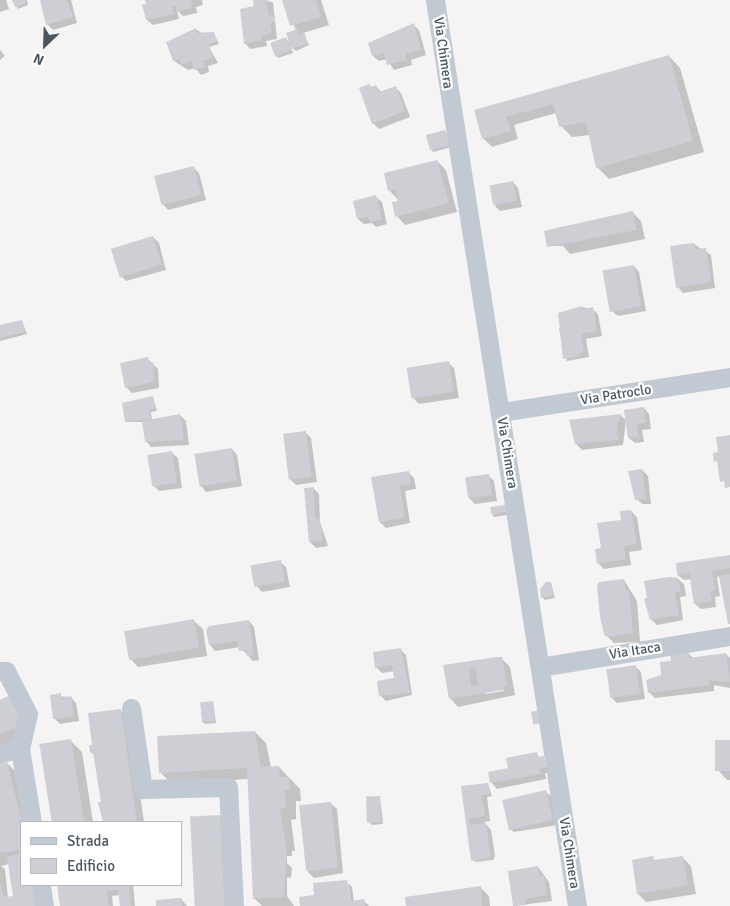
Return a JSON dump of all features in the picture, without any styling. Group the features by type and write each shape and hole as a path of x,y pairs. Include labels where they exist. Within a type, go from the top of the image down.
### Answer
{"street":[{"name":"Via Chimera","path":"435,0 577,906"},
{"name":"Via Patroclo","path":"501,412 730,377"},
{"name":"Via Itaca","path":"540,667 730,636"},
{"path":"0,670 6,671 28,714 20,749 32,821"},
{"path":"131,708 143,789 228,787 234,906"},
{"path":"0,753 20,749"},
{"path":"41,886 44,906"}],"building":[{"path":"12,0 25,0 26,3 15,7"},
{"path":"40,0 67,0 73,17 46,25"},
{"path":"145,0 191,0 192,8 176,11 175,6 172,6 174,14 146,20 142,5 146,4"},
{"path":"253,0 269,0 266,2 269,16 273,15 275,22 270,23 272,33 261,36 262,40 244,44 240,9 254,6"},
{"path":"282,0 316,0 321,17 290,26"},
{"path":"414,23 421,50 406,54 407,60 387,65 384,53 372,56 368,43"},
{"path":"196,28 197,33 214,32 217,41 209,44 213,58 203,61 205,67 194,70 192,61 181,65 180,59 173,61 166,42"},
{"path":"297,29 299,35 304,32 308,43 292,49 286,33"},
{"path":"286,37 291,50 275,56 270,43"},
{"path":"669,55 693,141 596,168 586,122 559,127 553,104 506,117 511,131 482,139 474,110"},
{"path":"369,84 371,87 376,85 379,92 396,86 405,111 372,124 359,88"},
{"path":"445,130 447,135 451,134 454,144 430,150 426,135"},
{"path":"437,160 449,203 395,217 392,202 398,201 395,189 388,191 384,173"},
{"path":"194,166 201,195 161,205 154,176"},
{"path":"513,181 517,201 493,205 489,186"},
{"path":"376,195 382,219 370,222 368,217 357,219 353,201"},
{"path":"633,211 637,230 547,247 544,231"},
{"path":"153,236 162,265 120,278 111,249"},
{"path":"694,243 695,249 706,248 711,282 676,288 670,246"},
{"path":"634,265 641,306 610,312 602,271"},
{"path":"582,306 583,309 593,307 597,331 581,334 584,352 579,353 580,356 563,359 558,313"},
{"path":"22,320 25,332 0,338 0,325"},
{"path":"148,357 150,363 153,362 154,382 125,388 120,363"},
{"path":"449,361 454,392 411,398 407,368"},
{"path":"153,396 155,409 149,409 150,419 125,422 122,403"},
{"path":"644,407 646,423 637,424 639,437 628,438 624,410"},
{"path":"180,414 184,440 145,442 142,421"},
{"path":"621,414 617,428 618,440 575,444 569,420"},
{"path":"306,431 312,477 289,479 283,434"},
{"path":"730,435 730,487 725,488 724,481 720,482 717,461 714,462 713,453 718,452 716,437"},
{"path":"232,448 237,481 200,487 194,454"},
{"path":"172,451 177,483 152,487 147,455"},
{"path":"642,469 646,499 635,500 628,471"},
{"path":"409,471 411,484 400,486 405,518 379,522 371,477"},
{"path":"489,474 492,495 468,498 465,477"},
{"path":"314,487 315,518 318,518 323,541 309,542 304,488"},
{"path":"512,504 513,511 491,514 490,507"},
{"path":"631,510 637,544 624,546 626,559 597,564 595,549 601,548 597,523 621,520 620,511"},
{"path":"730,555 730,568 712,571 715,590 710,591 712,601 694,604 689,573 677,575 676,563"},
{"path":"281,560 285,582 254,587 250,565"},
{"path":"730,574 730,624 728,624 719,576"},
{"path":"669,577 678,578 681,591 675,592 679,615 650,620 644,599 647,598 644,581"},
{"path":"624,579 626,591 629,591 633,633 608,637 604,635 597,585 599,582"},
{"path":"546,582 551,582 553,596 541,598 540,589"},
{"path":"194,619 199,648 129,660 124,631"},
{"path":"249,620 254,655 247,656 246,650 239,651 237,641 209,645 206,630 209,626"},
{"path":"401,648 410,693 379,696 377,681 394,678 392,665 375,668 373,652"},
{"path":"688,651 689,658 726,653 730,682 709,680 709,685 648,693 646,680 661,675 660,662 671,661 670,653"},
{"path":"502,657 507,686 502,687 503,690 449,699 443,665","holes":["475,668 478,685 471,686 469,669"]},
{"path":"636,665 640,694 610,698 606,669"},
{"path":"15,693 21,726 0,734 0,700"},
{"path":"61,693 61,698 71,696 74,716 53,719 50,695"},
{"path":"213,701 215,721 202,722 200,702"},
{"path":"121,709 137,821 103,821 98,802 101,802 93,752 90,753 89,745 92,745 88,713"},
{"path":"542,710 544,723 533,725 531,712"},
{"path":"255,731 261,767 279,766 280,777 289,777 290,790 285,790 286,808 280,809 287,851 284,897 253,899 247,768 159,773 157,736"},
{"path":"71,739 84,821 52,821 39,744"},
{"path":"715,740 730,740 730,771 715,771"},
{"path":"537,752 538,757 544,756 546,767 540,768 541,774 490,783 488,772 508,768 506,758"},
{"path":"7,762 22,821 20,821 20,886 37,886 40,906 0,906 0,882 4,897 13,896 7,857 19,854 19,850 0,853 0,763"},
{"path":"488,783 490,794 482,795 485,816 469,819 470,825 486,823 491,858 471,861 461,786"},
{"path":"546,790 553,820 509,830 502,800"},
{"path":"366,796 380,796 381,822 367,822"},
{"path":"331,802 338,868 306,871 299,805"},
{"path":"220,815 225,906 195,906 190,817"},
{"path":"653,856 654,860 683,856 688,885 637,894 632,860"},
{"path":"538,866 540,876 544,875 547,895 526,899 526,905 513,906 508,871"},
{"path":"347,880 350,901 365,899 365,906 300,906 299,897 314,895 313,883"},
{"path":"57,886 129,886 131,906 120,906 118,890 107,891 109,906 60,906"},
{"path":"481,886 482,906 406,906 405,897"},
{"path":"181,898 182,906 156,906 156,900"}]}
